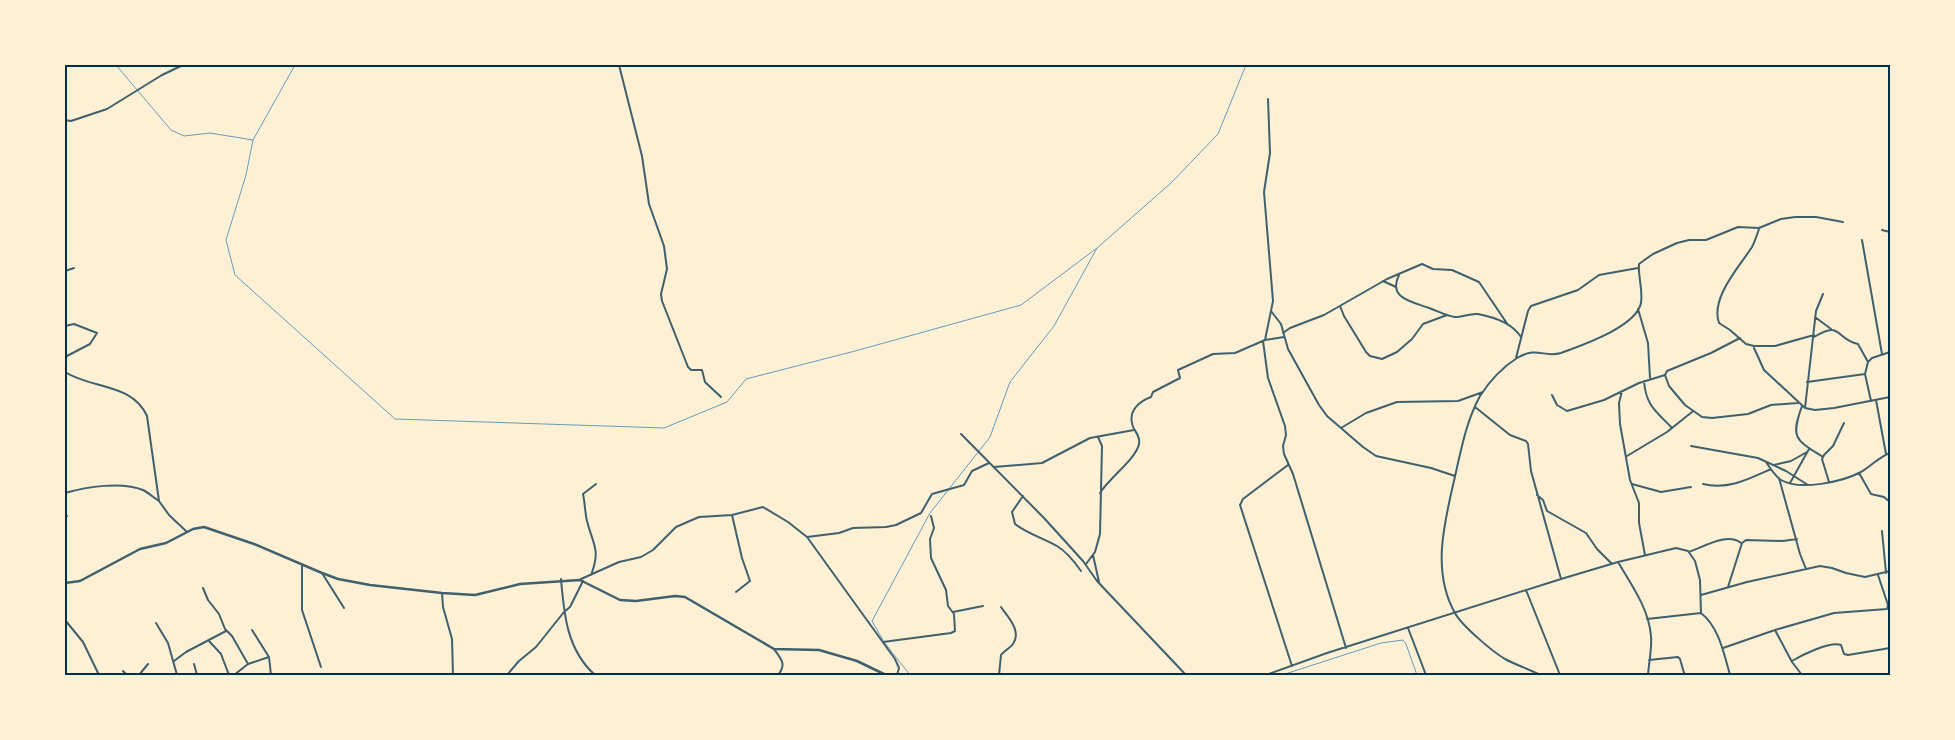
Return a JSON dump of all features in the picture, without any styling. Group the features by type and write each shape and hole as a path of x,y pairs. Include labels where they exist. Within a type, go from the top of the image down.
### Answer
{"street":[{"path":"65,120 71,121 107,109 162,75 183,65"},
{"path":"619,65 642,156 649,204 664,246 667,269 661,294 665,310 688,367 691,370 702,370 705,382 721,397"},
{"path":"1268,99 1270,153 1264,192 1273,289 1273,301 1264,340 1268,378 1285,426 1286,435 1282,446 1296,482 1346,648"},
{"path":"1540,675 1504,658 1476,635 1455,614 1443,579 1442,561 1446,513 1466,427 1483,392 1502,370 1516,359 1532,352 1556,354 1571,349 1614,331 1631,318 1638,309 1642,288 1638,268 1641,262 1653,254 1684,241 1706,240 1738,227 1759,228 1781,219 1795,216 1816,217 1843,222"},
{"path":"1759,228 1751,248 1728,282 1718,306 1717,316 1719,323 1746,344 1754,346 1774,346 1814,336 1831,328"},
{"path":"1882,230 1890,232"},
{"path":"1862,240 1882,354"},
{"path":"1283,333 1290,328 1314,320 1383,281 1422,264 1433,269 1452,270 1473,278 1484,289 1508,325 1521,337"},
{"path":"65,271 74,268"},
{"path":"1516,359 1528,311 1531,306 1578,290 1599,275 1638,268"},
{"path":"1399,274 1396,287 1398,292 1406,299 1447,315 1458,317 1477,314 1508,325"},
{"path":"1383,281 1396,287"},
{"path":"1805,408 1815,317 1817,306 1823,294"},
{"path":"1340,306 1366,352 1370,356 1382,359 1397,352 1412,340 1423,324 1447,315"},
{"path":"1638,309 1648,343 1650,378"},
{"path":"1270,311 1278,320 1288,350 1327,416 1376,456 1455,476"},
{"path":"1815,317 1836,330 1846,339 1858,344 1868,362 1865,374 1872,401"},
{"path":"65,326 74,324 97,333 92,343 65,357"},
{"path":"1100,493 1107,482 1136,452 1140,440 1131,422 1133,410 1136,406 1151,398 1153,392 1180,378 1178,370 1213,354 1235,353 1264,340 1284,337"},
{"path":"1552,395 1557,405 1567,411 1604,400 1650,378 1665,375 1669,370 1711,353 1740,338"},
{"path":"1754,346 1764,370 1805,408 1821,410 1890,397"},
{"path":"1868,362 1890,352"},
{"path":"65,372 82,381 106,386 125,394 142,406 147,416 160,502"},
{"path":"1807,382 1865,374"},
{"path":"1665,375 1669,386 1692,412 1702,417 1716,418 1748,414 1771,405 1798,403"},
{"path":"1644,381 1645,393 1650,405 1672,428"},
{"path":"1341,428 1366,413 1397,402 1458,401 1483,392"},
{"path":"1622,392 1619,410 1632,484 1640,505 1639,517 1644,555"},
{"path":"1876,400 1886,454"},
{"path":"1802,406 1795,429 1796,435 1808,450 1823,457"},
{"path":"1475,407 1510,435 1527,442 1531,471 1561,579"},
{"path":"1627,456 1672,428 1692,412"},
{"path":"1829,482 1823,464 1823,457 1833,446 1844,423"},
{"path":"994,467 1042,463 1083,441 1098,436 1135,430"},
{"path":"961,434 1023,496 1086,564 1100,584 1186,675"},
{"path":"1086,564 1094,555 1100,534 1102,446 1098,436"},
{"path":"1691,446 1712,451 1728,451 1758,458 1794,475 1808,485"},
{"path":"1774,465 1791,461 1808,450"},
{"path":"1790,483 1808,450"},
{"path":"1766,462 1779,478 1790,483 1808,485 1838,481 1859,473 1890,453"},
{"path":"807,537 839,533 853,528 886,527 902,523 921,513 932,494 964,485 972,471 989,463"},
{"path":"1288,465 1243,499 1240,505 1292,666"},
{"path":"1703,484 1716,487 1730,485 1771,469"},
{"path":"1859,473 1871,494 1890,500"},
{"path":"1779,478 1806,569"},
{"path":"590,576 597,556 594,538 587,521 583,494 596,484"},
{"path":"1632,484 1662,492 1691,487"},
{"path":"65,493 89,486 129,487 143,490 160,502 187,532"},
{"path":"1537,494 1543,500 1547,511 1586,533 1597,549 1612,564"},
{"path":"1023,496 1012,512 1015,524 1035,537 1057,546 1073,559 1081,571"},
{"path":"65,583 80,581 134,552 166,542 199,528 208,528 254,544 302,566 338,579 442,594 475,594 507,586 561,580 582,580 619,562 636,559 647,554 672,530 692,520 732,515 763,507 788,522 807,537 883,642 899,668 897,675"},
{"path":"732,515 742,558 750,581 736,592"},
{"path":"883,642 953,633 956,629 953,612 948,606 947,591 931,558 930,541 934,528 931,516"},
{"path":"1882,531 1886,573"},
{"path":"1690,552 1724,539 1736,539 1742,543"},
{"path":"1728,586 1742,543 1746,540 1782,541 1797,539"},
{"path":"1266,675 1561,579 1618,562 1676,548 1685,549 1690,552 1698,568 1701,613 1712,624 1730,675"},
{"path":"1885,550 1890,548"},
{"path":"1094,555 1100,584"},
{"path":"1618,562 1638,598 1647,619 1651,645 1648,675"},
{"path":"302,566 302,610 321,667"},
{"path":"1701,595 1728,586 1826,566 1859,576 1878,575 1890,571"},
{"path":"322,573 344,608"},
{"path":"1722,648 1834,613 1887,609 1888,605 1878,575"},
{"path":"561,580 564,612 570,639 595,675"},
{"path":"506,675 519,660 536,647 570,607 582,580"},
{"path":"582,580 620,600 636,601 675,596 685,597 774,649 784,664 778,675"},
{"path":"203,588 208,600 219,614 226,631 232,636 248,664"},
{"path":"1526,590 1560,675"},
{"path":"442,594 443,608 452,639 452,675"},
{"path":"953,612 983,606"},
{"path":"999,675 1001,655 1014,643 1016,635 1014,627 1001,607"},
{"path":"1647,619 1701,613"},
{"path":"65,620 83,642 99,675"},
{"path":"156,623 168,643 177,675"},
{"path":"1408,628 1426,675"},
{"path":"252,630 269,658 271,675"},
{"path":"1775,630 1802,675"},
{"path":"174,661 186,652 226,631"},
{"path":"209,641 221,654 229,675"},
{"path":"1792,661 1814,650 1836,644 1841,645 1844,654 1848,655 1890,648"},
{"path":"774,649 819,650 857,661 886,675"},
{"path":"1649,660 1678,657 1686,675"},
{"path":"234,675 248,664 269,658"},
{"path":"139,675 148,664"},
{"path":"194,664 197,675"},
{"path":"123,671 127,675"}],"waterway":[{"path":"116,65 171,130 184,136 210,133 253,140"},
{"path":"295,65 253,140 246,175 226,240 235,275 395,419 664,428 727,402 746,379 1021,305 1097,248"},
{"path":"910,675 884,642 872,621 930,513 990,437 1010,382 1054,326 1097,248 1171,183 1218,134 1246,65"},
{"path":"1282,675 1381,643 1403,640 1417,675"}]}
